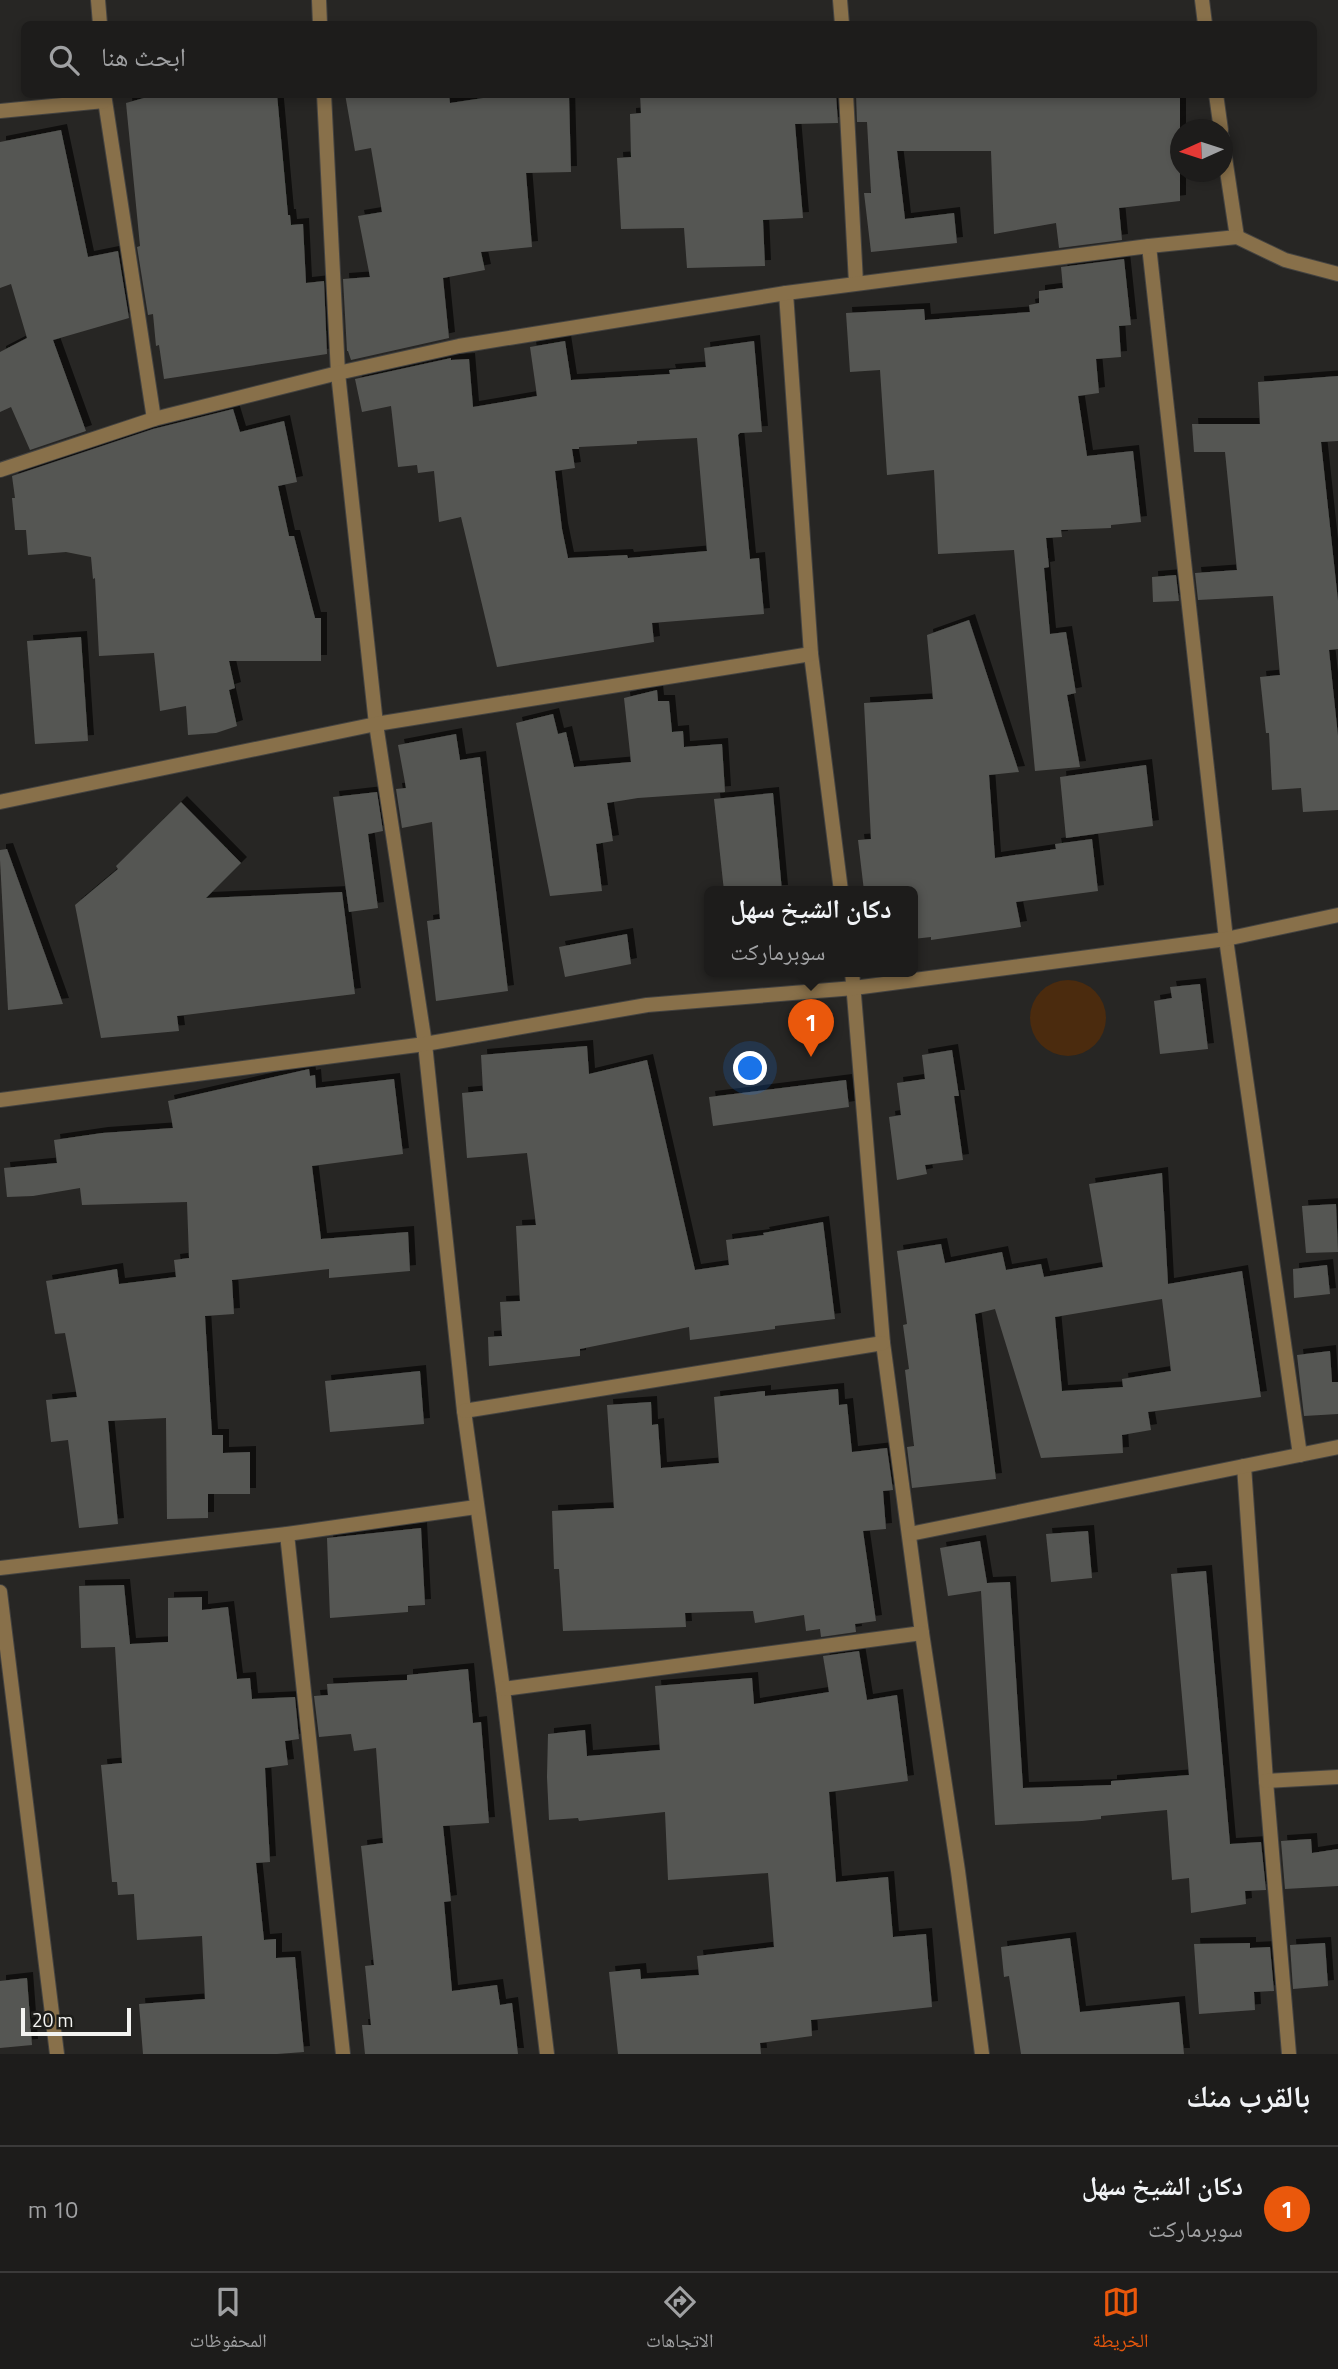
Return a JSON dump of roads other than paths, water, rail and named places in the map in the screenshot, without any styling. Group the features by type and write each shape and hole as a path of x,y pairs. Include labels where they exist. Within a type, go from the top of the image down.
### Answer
{"street":[{"path":"98,0 100,21"},
{"path":"319,0 320,21"},
{"path":"840,0 842,21"},
{"path":"1202,0 1205,21"},
{"path":"0,111 104,98 154,419"},
{"path":"324,98 338,373 376,724 425,1044 464,1411 503,1689 547,2054"},
{"path":"846,98 856,283"},
{"path":"1217,98 1219,119"},
{"path":"1229,182 1237,237"},
{"path":"0,470 154,419 338,373 459,346 786,293 1237,237 1284,260 1338,274"},
{"path":"1149,246 1226,939 1300,1455"},
{"path":"786,293 811,654 840,886"},
{"path":"0,802 376,724 811,654"},
{"path":"0,1100 425,1044 648,1005 854,988 1226,939 1338,915"},
{"path":"853,977 883,1343 982,2054"},
{"path":"464,1411 883,1343"},
{"path":"910,1534 1338,1447"},
{"path":"1244,1466 1266,1781 1289,2054"},
{"path":"0,1568 287,1534 476,1507"},
{"path":"287,1534 343,2054"},
{"path":"0,1592 57,2054"},
{"path":"503,1689 922,1633"},
{"path":"1266,1781 1338,1777"}],"place":[{"name":"دكان الشيخ سهل","path":"811,1057"}]}
